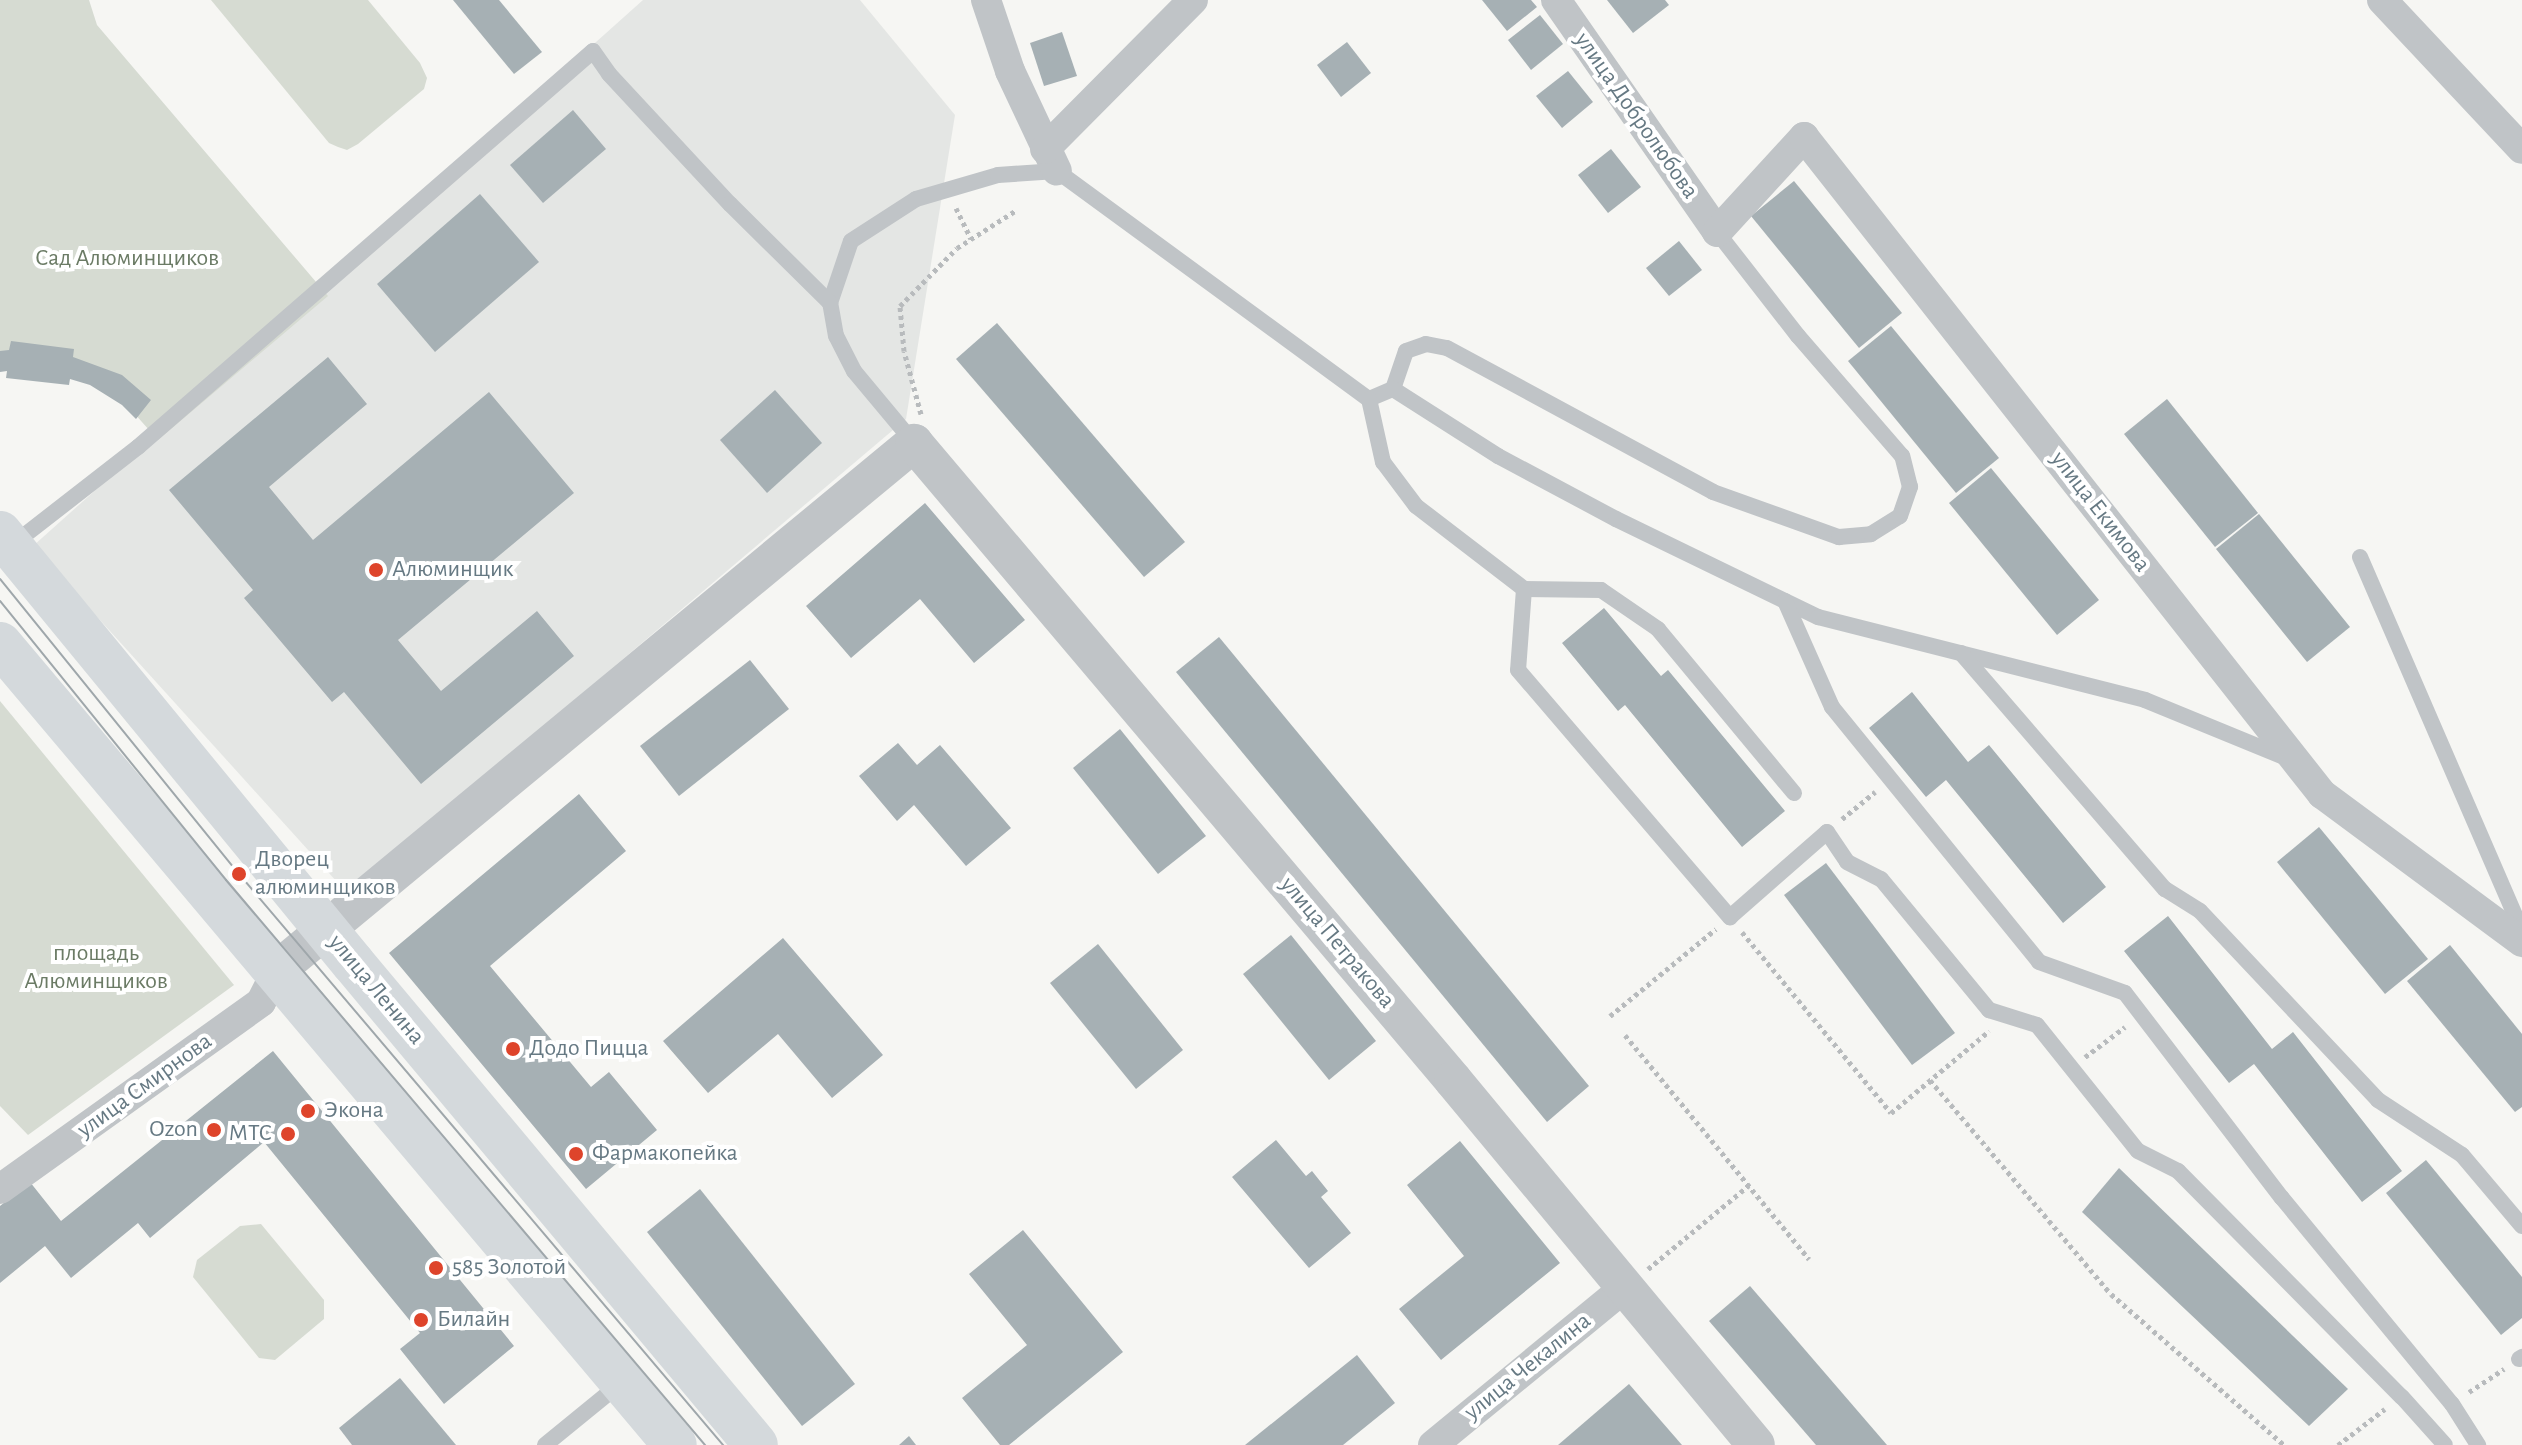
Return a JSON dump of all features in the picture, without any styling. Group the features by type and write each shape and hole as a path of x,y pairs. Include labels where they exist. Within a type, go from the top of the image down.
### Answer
{"main road":[{"name":"улица Ленина","path":"6,539 327,932 756,1445"},
{"path":"0,644 675,1445"}],"street":[{"path":"986,0 1010,71 1051,160 1193,0"},
{"name":"улица Добролюбова","path":"1556,0 1717,232"},
{"path":"2382,0 2522,149"},
{"name":"улица Екимова","path":"1717,232 1804,137 2322,794 2522,942"},
{"path":"277,970 327,932 918,430"},
{"name":"улица Петракова","path":"918,430 1623,1289 1756,1445"},
{"name":"улица Смирнова","path":"0,1189 261,1002 277,970"},
{"name":"улица Чекалина","path":"1433,1445 1623,1289"}],"lane":[{"path":"6,539 150,436 593,51 609,74 720,193 830,303"},
{"path":"918,430 854,371 836,336 830,303 851,241 916,199 1051,160 1369,399 1383,462 1416,506 1524,589 1601,590 1658,629 1794,793"},
{"path":"1369,399 1393,389 1406,351 1426,344 1447,348 1713,492 1839,537 1871,534 1900,516 1910,487 1902,456 1798,336 1717,232"},
{"path":"1393,389 1498,456 1818,617 2145,700 2298,763"},
{"path":"2360,557 2522,931"},
{"path":"1524,589 1518,670 1730,917 1827,832 1847,862 1881,879 1989,1010 2037,1025 2138,1151 2178,1171 2402,1397 2445,1445"},
{"path":"1785,601 1832,707 2039,962 2125,993 2282,1198 2452,1404 2478,1445"},
{"path":"1960,652 2165,889 2200,911 2378,1100 2462,1155 2522,1226"},
{"path":"545,1445 622,1382"}],"path":[{"path":"947,190 971,239"},
{"path":"918,430 904,351 900,306 957,248 1015,211"},
{"path":"1827,832 1891,779"},
{"path":"1610,1016 1730,917 1891,1113 2009,1015"},
{"path":"2070,1067 2142,1015"},
{"path":"1625,1035 1809,1259"},
{"path":"1930,1080 2111,1294 2284,1445"},
{"path":"1623,1289 1749,1185"},
{"path":"2452,1404 2521,1358"},
{"path":"2338,1445 2402,1397"}],"shaded area":[{"path":"643,0 860,0 955,115 906,419 347,893 33,546"}],"green space":[{"name":"Сад Алюминщиков","path":"0,0 89,0 97,25 328,296 158,440 109,385 0,362"},
{"path":"211,0 368,0 420,63 427,78 424,89 358,144 347,150 338,147 329,143"},
{"name":"площадь Алюминщиков","path":"0,701 234,985 28,1135 0,1106"},
{"path":"261,1224 324,1300 324,1319 275,1360 259,1358 193,1277 197,1260 240,1226"}],"building":[{"path":"453,0 499,0 542,52 514,74"},
{"path":"1482,0 1531,0 1537,7 1507,31"},
{"path":"1607,0 1665,0 1669,5 1633,33"},
{"path":"1540,15 1563,44 1531,70 1508,40"},
{"path":"1062,32 1077,76 1044,86 1030,43"},
{"path":"1347,42 1371,73 1341,97 1317,65"},
{"path":"1568,71 1593,102 1562,128 1536,96"},
{"path":"573,110 606,149 543,203 510,165"},
{"path":"1611,149 1641,187 1608,213 1578,175"},
{"path":"1794,181 1902,313 1859,348 1751,216"},
{"path":"480,194 539,262 435,352 377,284"},
{"path":"1679,241 1702,270 1669,296 1646,268"},
{"path":"997,323 1185,542 1144,577 956,359"},
{"path":"1891,326 1999,458 1956,493 1848,361"},
{"path":"11,341 74,349 73,357 122,375 151,400 136,419 122,405 90,385 70,379 69,385 6,378 7,371 0,372 0,351 9,350"},
{"path":"328,357 367,404 269,487 313,540 489,392 574,493 398,640 441,691 537,611 574,656 421,784 344,692 332,702 244,598 253,590 169,490"},
{"path":"775,390 822,443 767,493 720,440"},
{"path":"2167,399 2258,513 2215,547 2124,434"},
{"path":"1991,468 2099,600 2057,635 1949,503"},
{"path":"925,503 1025,620 974,663 920,599 851,658 806,606"},
{"path":"2259,514 2350,627 2307,662 2216,549"},
{"path":"1604,608 1661,676 1668,670 1785,811 1742,847 1625,705 1618,711 1562,643"},
{"path":"1219,637 1589,1086 1547,1122 1176,672"},
{"path":"750,660 789,709 679,796 640,746"},
{"path":"1912,692 1968,762 1989,745 2106,887 2063,923 1946,780 1926,797 1869,728"},
{"path":"1120,729 1206,836 1158,874 1073,768"},
{"path":"898,743 917,765 940,745 1011,828 966,866 914,805 897,821 859,776"},
{"path":"579,794 626,851 490,966 591,1087 609,1072 657,1130 586,1189 389,953"},
{"path":"2319,827 2428,959 2385,994 2277,862"},
{"path":"1826,863 1955,1033 1912,1065 1784,895"},
{"path":"2168,916 2272,1049 2293,1032 2402,1171 2362,1202 2254,1064 2229,1083 2124,951"},
{"path":"1291,935 1376,1041 1329,1080 1243,974"},
{"path":"783,938 883,1055 832,1098 778,1034 708,1093 663,1041"},
{"path":"1098,944 1183,1050 1136,1089 1050,983"},
{"path":"2450,945 2522,1034 2522,1107 2515,1112 2407,981"},
{"path":"273,1051 514,1346 444,1404 400,1349 420,1333 264,1142 150,1238 138,1223 71,1278 45,1246 0,1283 0,1206 30,1182 61,1221"},
{"path":"1276,1140 1306,1176 1312,1171 1328,1191 1321,1197 1351,1233 1309,1268 1232,1177"},
{"path":"1460,1141 1560,1263 1441,1360 1399,1309 1464,1256 1407,1185"},
{"path":"2426,1160 2522,1277 2522,1318 2501,1335 2386,1193"},
{"path":"2119,1168 2348,1389 2309,1426 2082,1212"},
{"path":"700,1189 855,1384 802,1426 647,1232"},
{"path":"1023,1230 1123,1352 1009,1445 1000,1445 962,1398 1027,1345 969,1274"},
{"path":"1750,1286 1887,1445 1816,1445 1709,1321"},
{"path":"1357,1355 1395,1403 1343,1445 1245,1445"},
{"path":"400,1378 456,1445 352,1445 339,1428"},
{"path":"1629,1384 1682,1445 1558,1445"},
{"path":"909,1436 916,1445 899,1445"}],"tram line":[{"path":"0,579 239,874 723,1445"},
{"path":"0,601 226,880 705,1445"}],"place":[{"name":"Алюминщик","path":"376,570"},
{"name":"Дворец алюминщиков","path":"239,874"},
{"name":"Додо Пицца","path":"513,1049"},
{"name":"Экона","path":"308,1111"},
{"name":"Ozon","path":"214,1130"},
{"name":"МТС","path":"288,1134"},
{"name":"Фармакопейка","path":"576,1154"},
{"name":"585 Золотой","path":"436,1268"},
{"name":"Билайн","path":"421,1320"}]}
